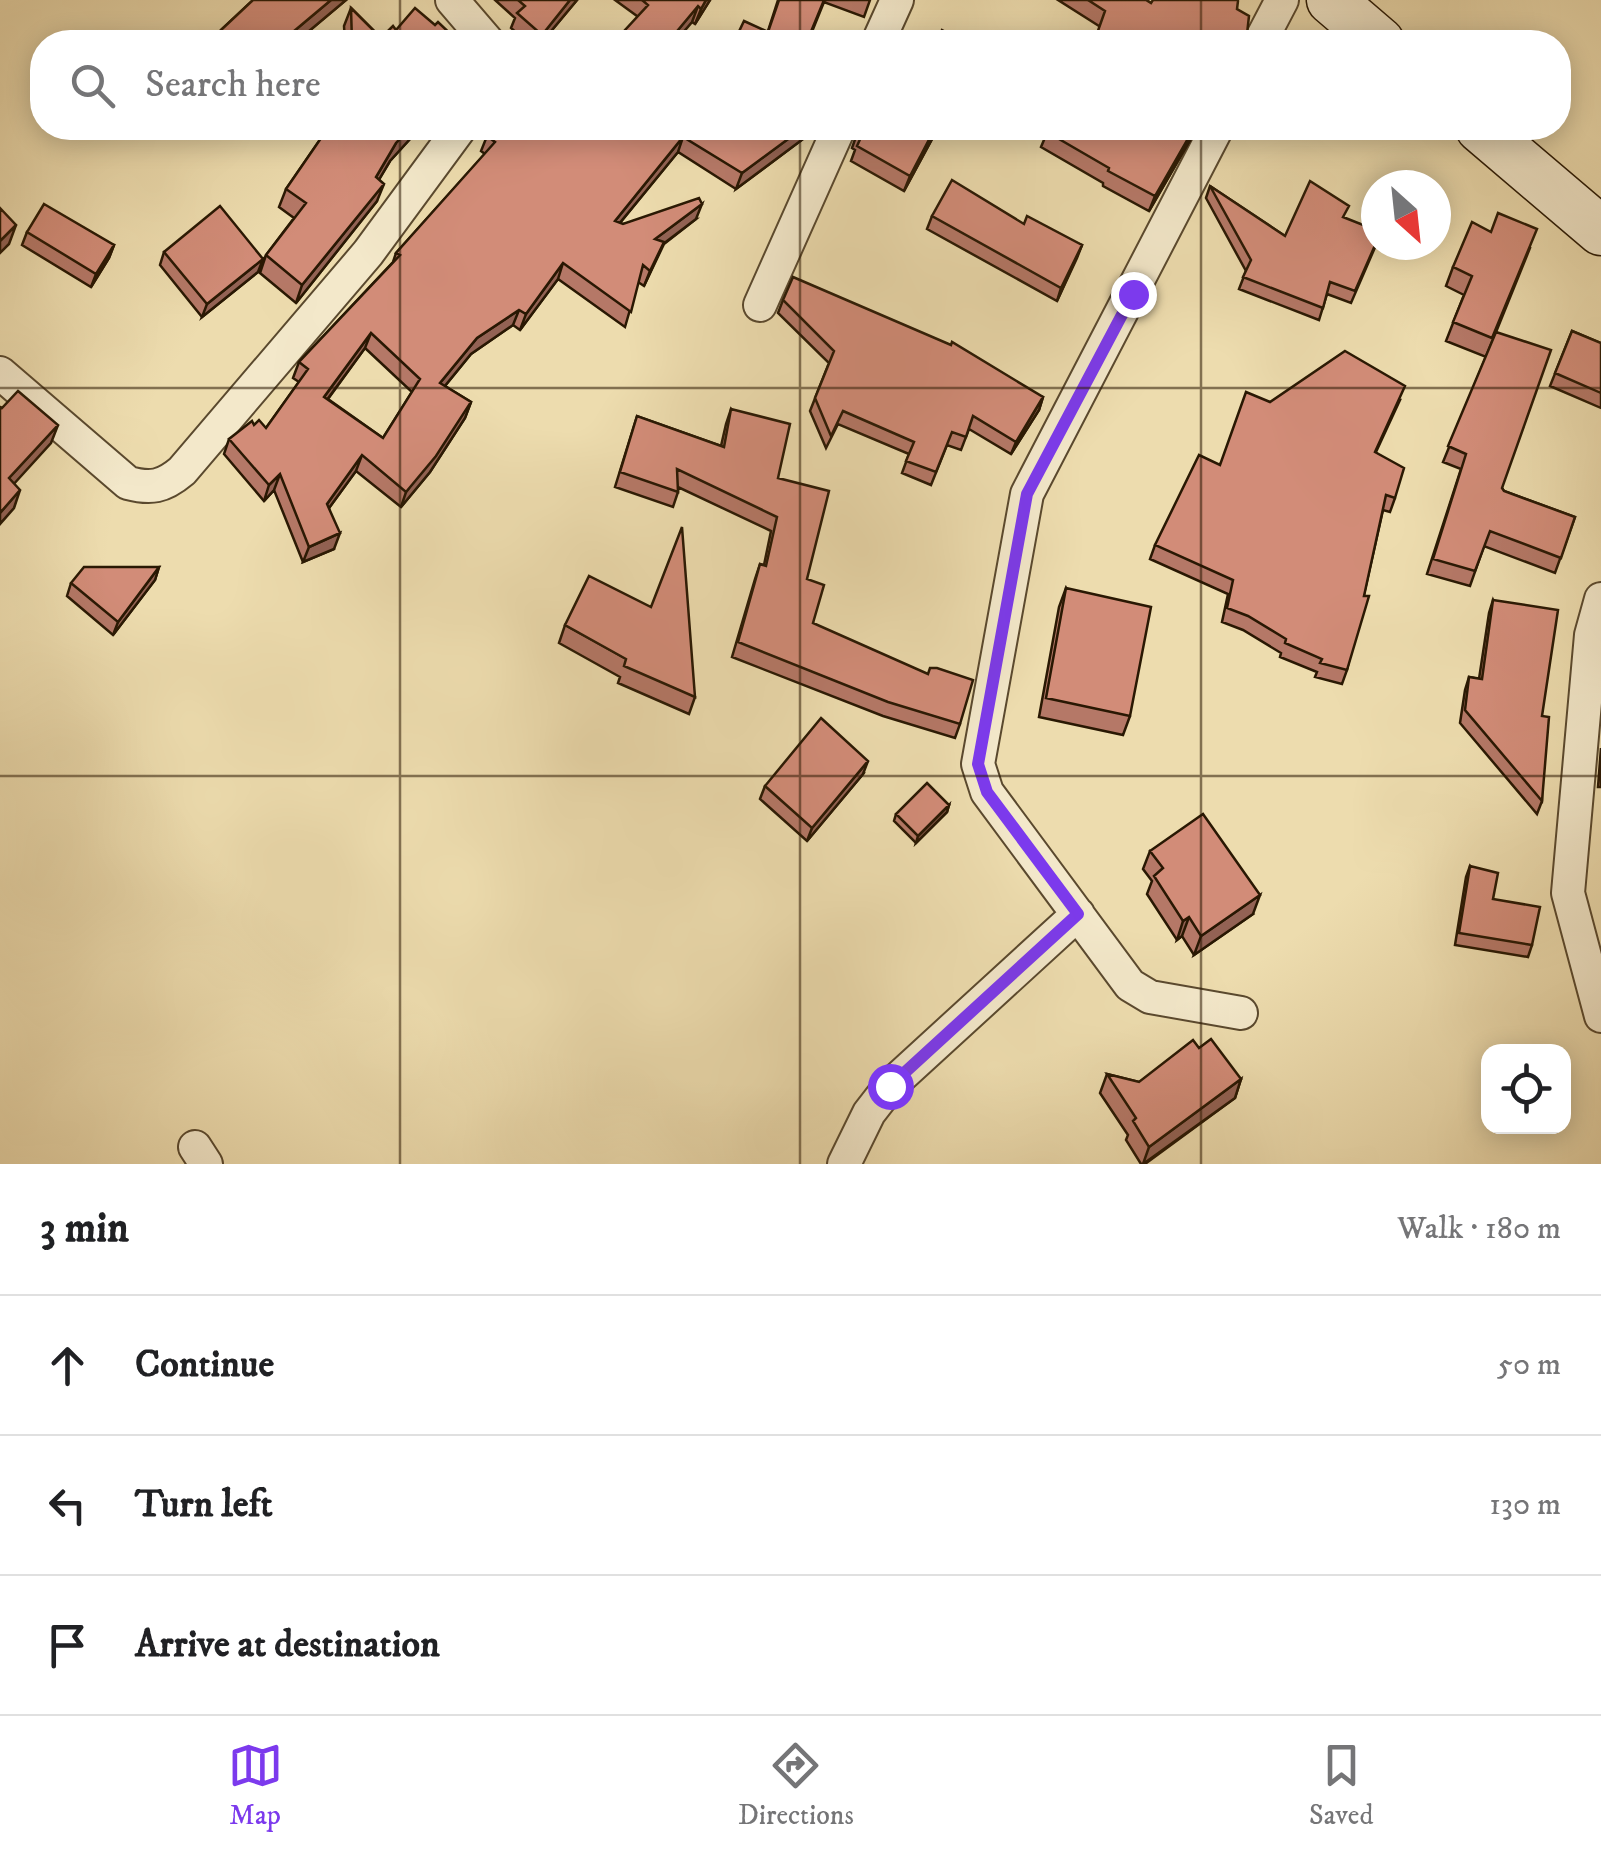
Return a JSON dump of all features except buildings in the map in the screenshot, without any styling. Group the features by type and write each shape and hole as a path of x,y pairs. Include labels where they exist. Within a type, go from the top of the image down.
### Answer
{"main road":[{"path":"1331,0 1366,30"},
{"path":"1494,140 1601,231"}],"street":[{"path":"452,0 478,30"},
{"path":"883,30 897,0"},
{"path":"1266,30 1282,0"},
{"path":"0,373 128,483 150,489 168,483 368,253 451,140"},
{"path":"760,305 834,140"},
{"path":"1211,140 1027,494 978,764 987,792 1130,984 1150,996 1241,1013"},
{"path":"1601,598 1591,635 1568,893 1601,1016"},
{"path":"844,1164 869,1113 890,1086 1078,914"}],"route":[{"path":"890,1086 1078,914 987,792 978,764 1027,494 1133,294"}]}
